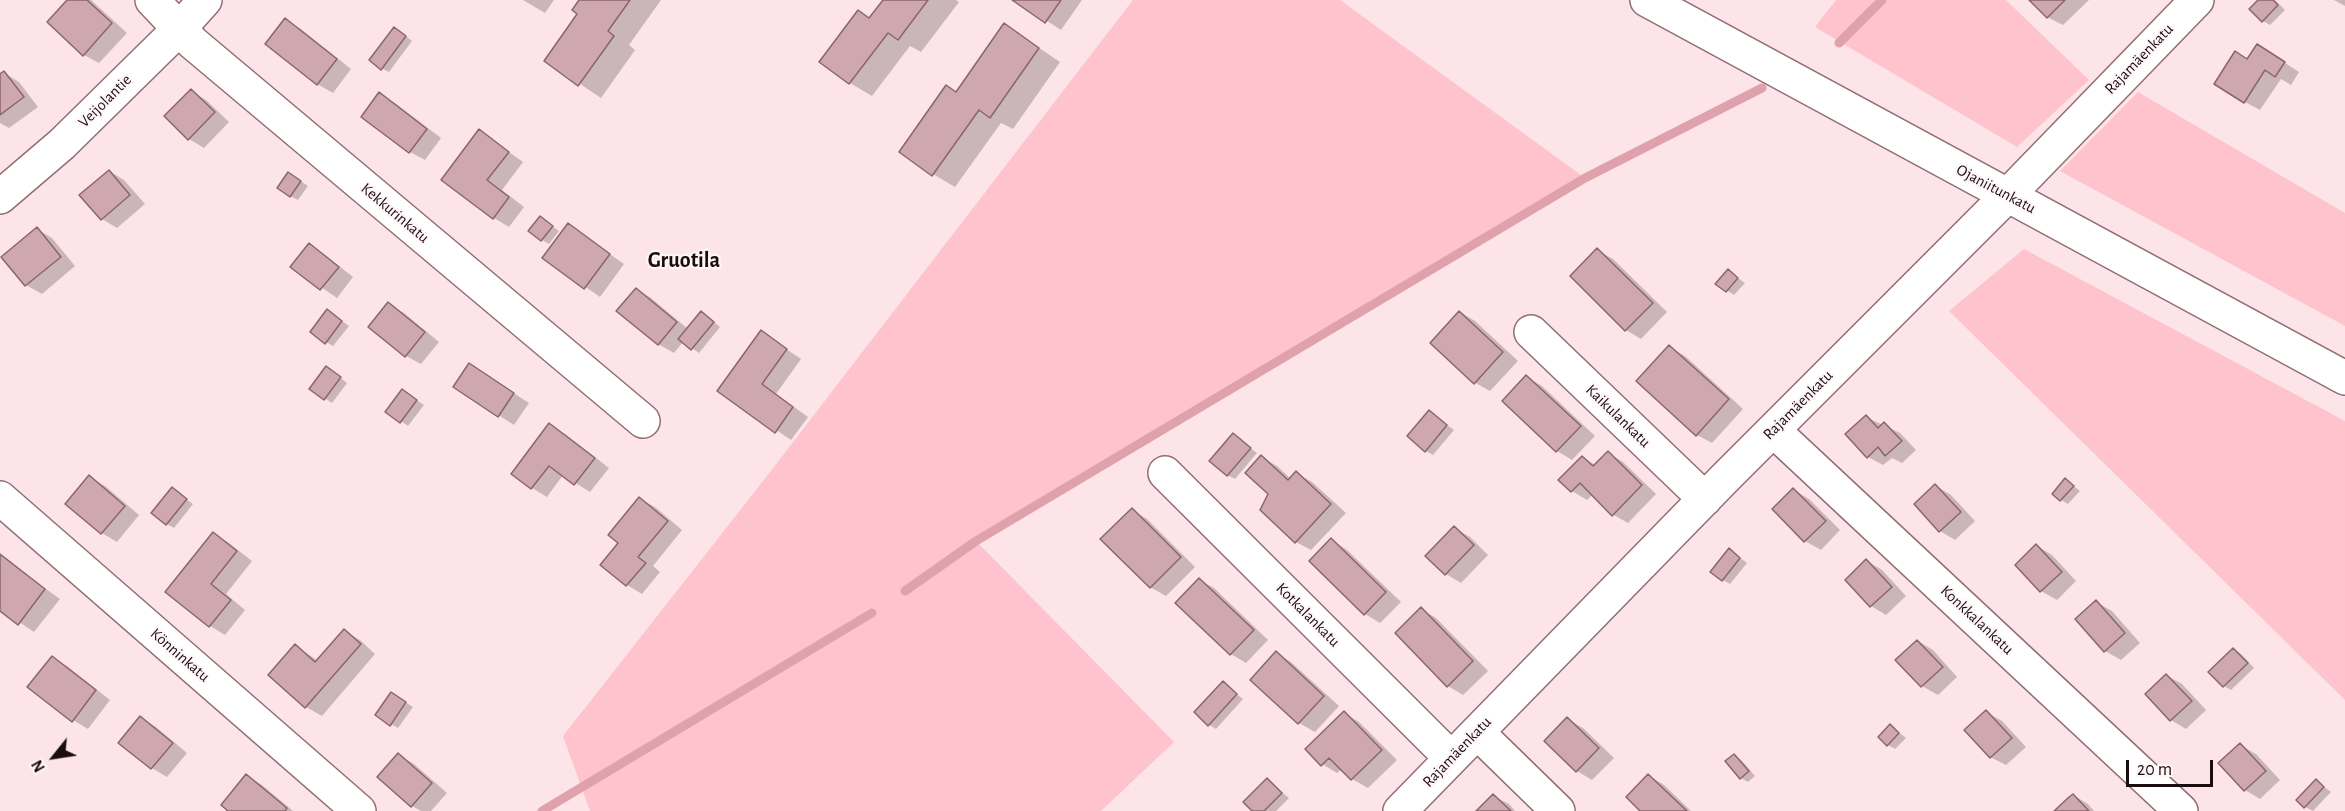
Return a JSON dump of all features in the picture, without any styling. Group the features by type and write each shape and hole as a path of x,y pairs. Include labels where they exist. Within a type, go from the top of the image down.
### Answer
{"street":[{"name":"Kekkurinkatu","path":"152,0 178,29 643,421"},
{"name":"Veijolantie","path":"0,197 62,144 205,0"},
{"name":"Ojaniitunkatu","path":"1647,0 2345,378"},
{"name":"Rajamäenkatu","path":"1400,811 1773,430 2008,195 2197,0"},
{"name":"Kaikulankatu","path":"1530,332 1705,499"},
{"name":"Konkkalankatu","path":"1773,430 2181,811"},
{"name":"Kotkalankatu","path":"1165,472 1451,758"},
{"name":"Könninkatu","path":"0,498 359,811"},
{"path":"1477,732 1558,811"}],"shaded area":[{"path":"1133,0 1340,0 1585,178 976,541 1174,742 1101,811 590,811 563,736 767,476"},
{"path":"1836,0 2006,0 2089,80 2017,147 1815,27"},
{"path":"2138,92 2345,213 2345,326 2060,171"},
{"path":"2024,249 2345,421 2345,700 1949,311"}],"building":[{"path":"67,0 87,0 112,23 83,56 47,22"},
{"path":"579,0 630,0 608,31 614,36 578,86 544,61 577,14 572,10"},
{"path":"883,0 928,0 898,40 888,33 849,84 819,62 858,10 869,18"},
{"path":"1012,0 1061,0 1045,23"},
{"path":"2029,0 2065,0 2047,18"},
{"path":"2258,0 2273,0 2278,5 2262,22 2249,9"},
{"path":"285,18 337,59 317,85 265,44"},
{"path":"1004,23 1039,48 990,118 979,110 932,176 899,152 946,85 956,92"},
{"path":"394,27 406,36 381,70 369,60"},
{"path":"2257,44 2285,62 2275,77 2265,70 2244,103 2214,84 2235,51 2247,59"},
{"path":"4,71 24,97 0,115 0,74"},
{"path":"191,89 215,112 188,140 164,116"},
{"path":"379,92 427,129 409,153 361,117"},
{"path":"479,129 509,152 487,180 509,197 493,219 441,180"},
{"path":"109,170 130,195 101,220 79,195"},
{"path":"288,172 301,181 290,197 277,188"},
{"path":"540,216 553,226 541,241 528,231"},
{"path":"568,223 610,254 584,289 542,258"},
{"path":"37,227 61,257 25,286 1,257"},
{"path":"309,243 339,267 320,290 290,267"},
{"path":"1597,248 1653,303 1625,331 1570,276"},
{"path":"1728,269 1738,278 1726,292 1715,284"},
{"path":"636,288 677,322 658,345 616,311"},
{"path":"388,302 425,332 405,357 368,327"},
{"path":"327,309 342,321 325,344 310,332"},
{"path":"701,311 714,322 691,350 678,339"},
{"path":"1459,311 1503,352 1474,384 1430,343"},
{"path":"761,330 787,349 762,384 793,407 775,433 717,391"},
{"path":"1669,345 1729,399 1696,436 1636,381"},
{"path":"469,363 514,393 498,417 453,387"},
{"path":"326,366 341,377 324,400 309,389"},
{"path":"1526,375 1581,426 1556,452 1502,401"},
{"path":"402,389 417,400 400,423 385,412"},
{"path":"1429,410 1447,425 1425,452 1407,436"},
{"path":"1866,415 1878,428 1884,422 1902,441 1885,456 1878,447 1867,458 1845,434"},
{"path":"549,423 595,458 574,485 549,466 531,489 511,474"},
{"path":"1233,433 1251,448 1227,476 1209,461"},
{"path":"1608,451 1642,485 1612,516 1580,483 1571,492 1558,480 1582,456 1593,466"},
{"path":"1261,455 1288,480 1296,471 1331,504 1295,543 1260,510 1268,494 1245,473"},
{"path":"89,475 125,506 101,534 65,504"},
{"path":"2065,478 2074,486 2060,501 2052,494"},
{"path":"1935,484 1961,512 1939,532 1914,504"},
{"path":"172,487 187,499 166,525 151,513"},
{"path":"1793,488 1826,521 1804,542 1772,509"},
{"path":"639,497 668,521 638,557 646,563 626,586 600,565 618,543 608,535"},
{"path":"1132,508 1181,557 1150,588 1100,539"},
{"path":"1454,526 1474,545 1445,575 1425,556"},
{"path":"213,532 237,551 211,584 231,600 209,627 165,592"},
{"path":"1331,538 1386,592 1364,615 1309,561"},
{"path":"2036,544 2062,572 2040,592 2015,565"},
{"path":"1729,548 1740,558 1722,581 1710,572"},
{"path":"0,554 45,589 18,625 0,611"},
{"path":"1866,559 1892,587 1870,607 1845,580"},
{"path":"1199,578 1254,630 1230,655 1175,603"},
{"path":"2096,600 2125,633 2104,652 2075,619"},
{"path":"1421,607 1473,661 1447,687 1395,633"},
{"path":"344,629 361,644 305,708 268,675 295,644 315,662"},
{"path":"1917,640 1943,667 1921,687 1895,660"},
{"path":"2233,648 2248,663 2223,687 2208,672"},
{"path":"1276,651 1324,696 1298,724 1250,680"},
{"path":"52,656 96,690 72,722 27,687"},
{"path":"2166,674 2192,701 2170,721 2145,694"},
{"path":"1223,681 1237,694 1208,726 1194,712"},
{"path":"391,692 406,702 390,726 375,715"},
{"path":"1986,710 2012,738 1990,758 1964,730"},
{"path":"1344,711 1382,750 1351,780 1329,758 1321,766 1305,749"},
{"path":"140,716 173,743 151,769 118,743"},
{"path":"1567,717 1599,748 1576,772 1544,741"},
{"path":"1890,724 1899,733 1887,746 1878,737"},
{"path":"2240,743 2266,771 2244,791 2218,763"},
{"path":"398,753 432,783 411,807 377,777"},
{"path":"1734,754 1749,771 1740,779 1725,761"},
{"path":"246,774 287,808 285,811 228,811 221,805"},
{"path":"1648,774 1687,811 1640,811 1626,797"},
{"path":"1267,778 1282,793 1264,811 1252,811 1243,802"},
{"path":"2316,779 2324,787 2304,808 2296,800"},
{"path":"1493,794 1511,811 1476,811"},
{"path":"2073,794 2089,811 2054,811 2069,797"}],"waterway":[{"path":"1839,43 1882,0"},
{"path":"905,591 976,541 1585,178 1762,88"},
{"path":"542,811 872,613"}],"district":[{"name":"Gruotila","path":"684,260"}]}
